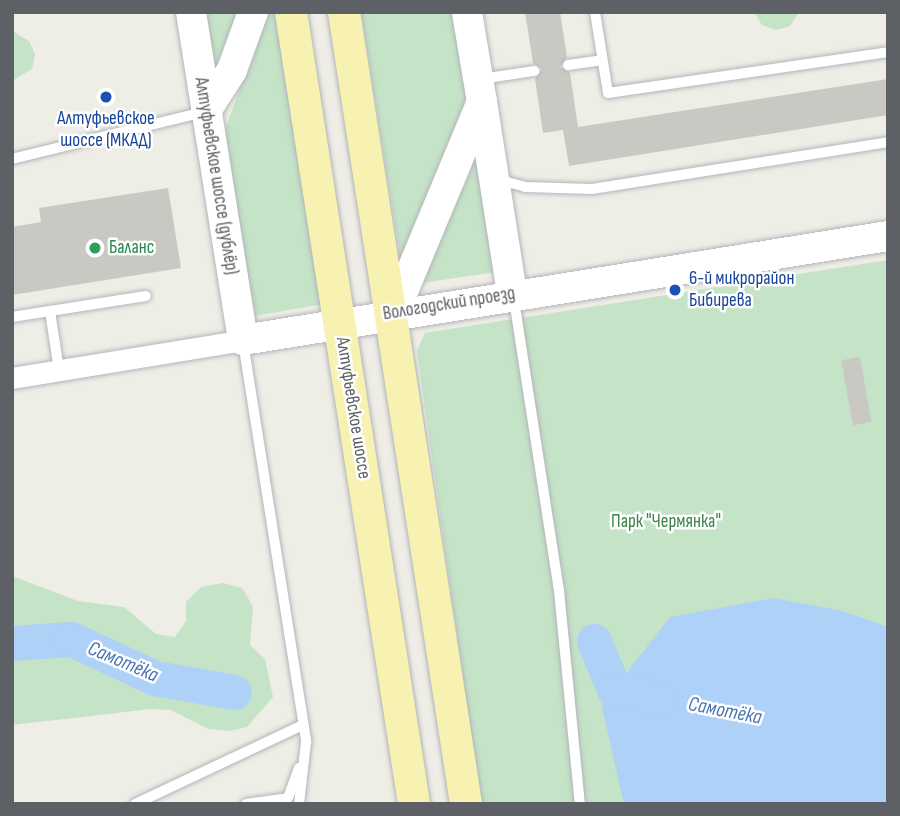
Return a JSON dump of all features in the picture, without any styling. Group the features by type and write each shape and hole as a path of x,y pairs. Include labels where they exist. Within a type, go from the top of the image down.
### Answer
{"main road":[{"name":"Алтуфьевское шоссе","path":"291,12 414,804"},
{"path":"344,12 394,313 466,804"}],"street":[{"name":"Алтуфьевское шоссе (дублёр)","path":"191,12 243,340"},
{"path":"206,111 232,70 253,12"},
{"path":"467,12 512,294"},
{"path":"394,313 480,90"},
{"name":"Вологодский проезд","path":"12,378 243,340 340,321 888,236"}],"lane":[{"path":"595,12 608,93 888,52"},
{"path":"568,65 603,60"},
{"path":"480,90 534,71"},
{"path":"12,159 206,111"},
{"path":"494,179 525,187 592,189 888,142"},
{"path":"512,294 559,591 580,804"},
{"path":"12,317 146,296"},
{"path":"50,311 60,370"},
{"path":"243,340 303,725 304,752 299,804"},
{"path":"135,804 303,725"},
{"path":"246,804 288,798 304,752"}],"green space":[{"path":"205,12 238,12 214,70"},
{"path":"267,12 279,12 324,304 254,316 225,130"},
{"path":"361,12 457,12 471,100 401,261"},
{"path":"754,12 799,12 790,26 776,30 762,25"},
{"path":"14,32 29,41 35,54 32,69 12,81"},
{"path":"478,154 497,272 421,283"},
{"name":"Парк \"Чермянка\"","path":"888,260 888,804 481,804 417,351 425,333"},
{"path":"12,576 78,601 124,607 156,634 175,637 186,621 186,602 201,587 223,583 242,588 253,606 250,645 265,659 273,697 247,727 229,731 208,729 171,710 151,709 12,725"}],"water":[{"path":"774,598 842,611 888,627 888,804 624,804 602,707 614,689 670,617"}],"building":[{"path":"525,12 560,12 567,57 560,67 570,73 578,127 888,79 888,115 569,166 563,130 543,133 535,79 542,69 533,63"},
{"name":"Баланс","path":"168,188 181,268 12,295 12,227 41,222 39,208"},
{"path":"860,357 871,422 853,425 841,360"}],"waterway":[{"name":"Самотёка","path":"12,643 71,639 155,678 234,692"},
{"name":"Самотёка","path":"594,641 614,689 658,698"}],"place":[{"name":"Алтуфьевское шоссе (МКАД)","path":"106,97"},
{"name":"Баланс","path":"95,248"},
{"name":"6-й микрорайон Бибирева","path":"675,290"}]}
